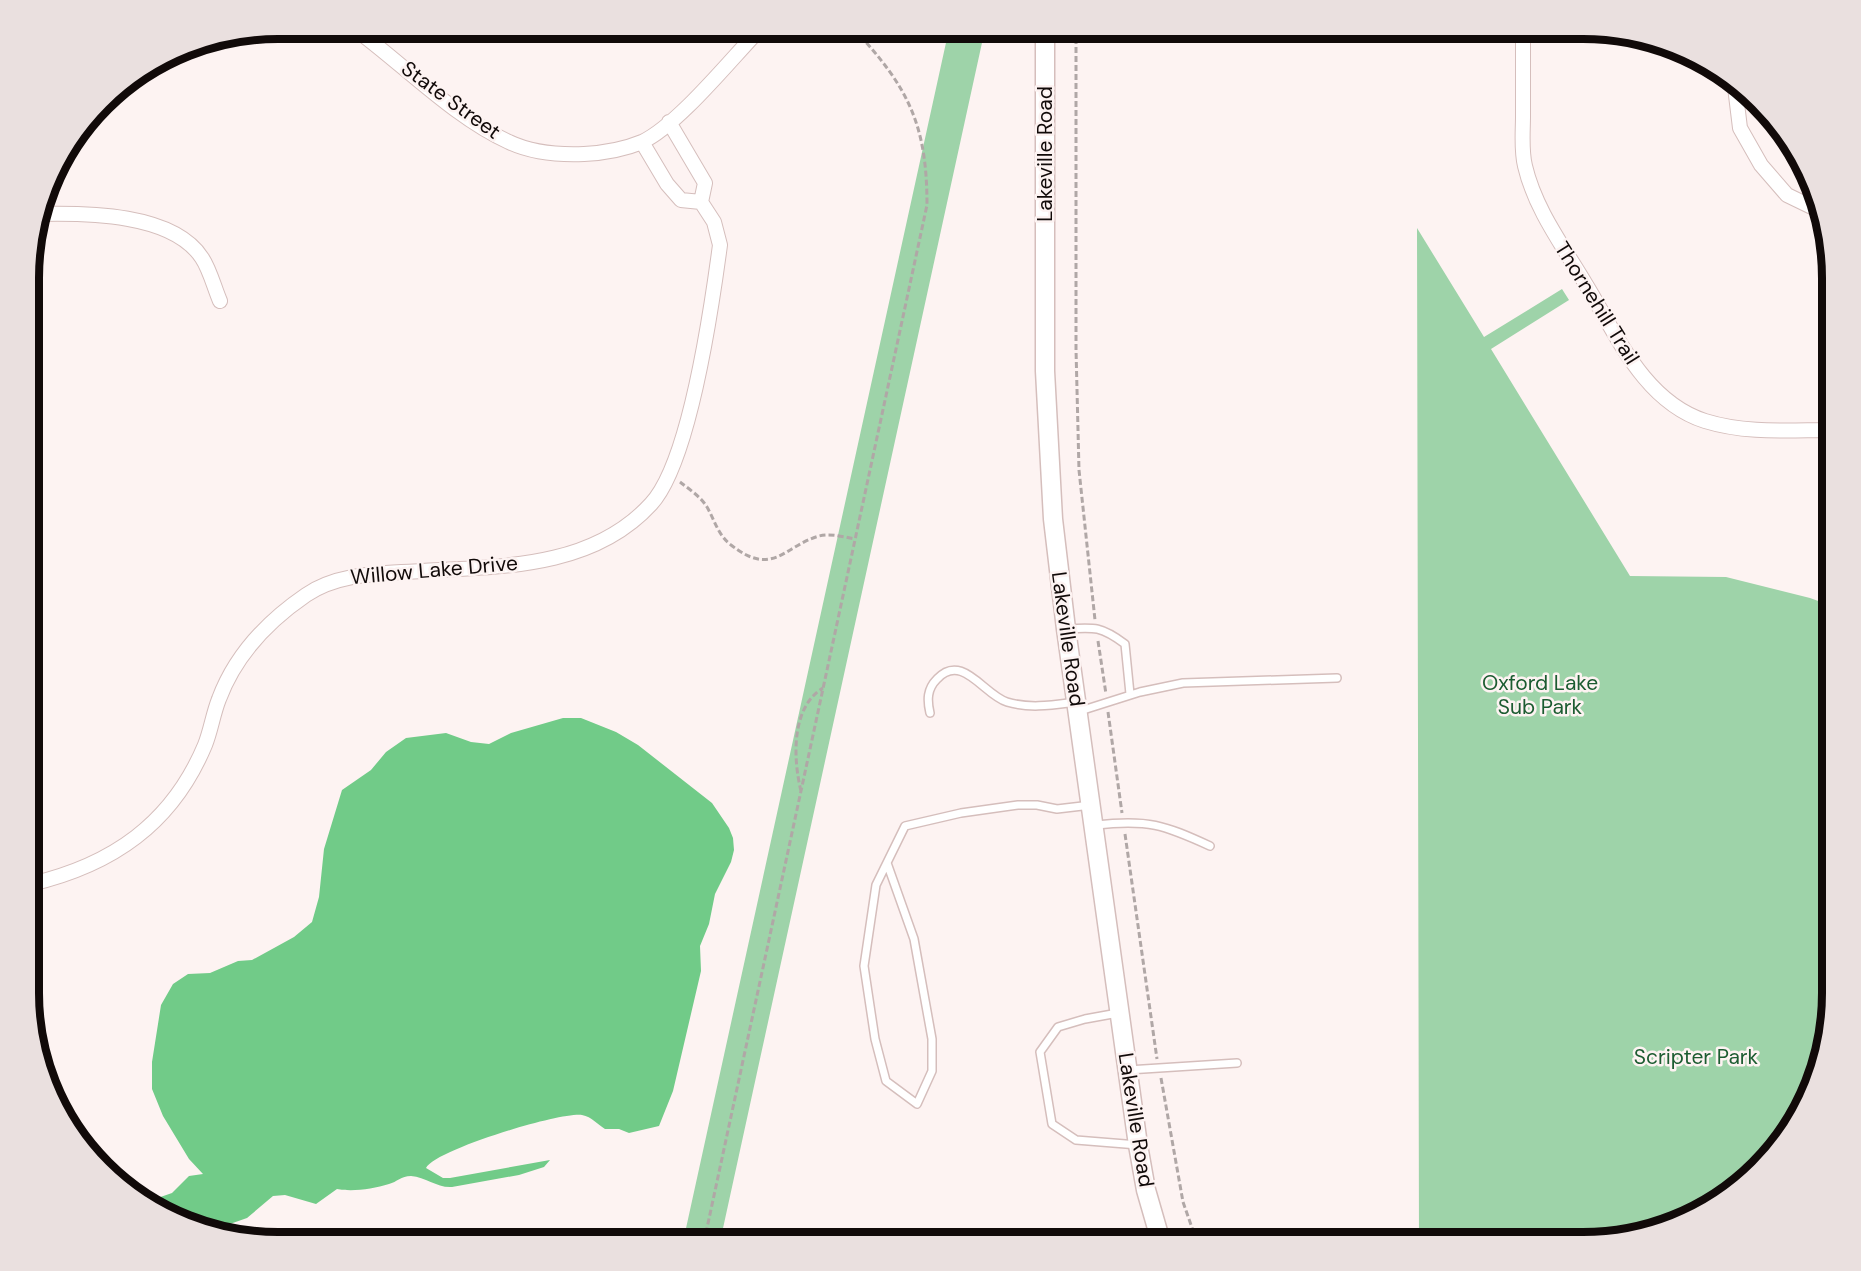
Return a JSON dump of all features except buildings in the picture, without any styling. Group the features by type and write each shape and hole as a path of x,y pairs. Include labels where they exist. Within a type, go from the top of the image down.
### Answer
{"main road":[{"name":"Lakeville Road","path":"1045,39 1046,405 1053,519 1066,629 1138,1145 1146,1190 1158,1232"}],"street":[{"name":"State Street","path":"369,39 451,105 510,143 543,152 572,154 601,153 642,141 669,123 750,39"},
{"name":"Thornehill Trail","path":"1523,39 1524,164 1532,190 1611,332 1638,370 1662,397 1703,420 1752,431 1822,430"},
{"path":"1736,94 1740,128 1761,165 1787,195 1811,207"},
{"name":"Willow Lake Drive","path":"39,882 62,877 95,864 126,846 156,820 185,785 206,744 219,699 238,660 261,632 306,594 336,579 519,563 569,555 602,543 652,503 675,464 694,387 720,245 714,222 701,201 705,183 669,123"},
{"path":"642,141 667,184 681,200 701,201"},
{"path":"48,214 120,216 163,229 201,256 220,301"}],"lane":[{"path":"1066,629 1096,627 1109,632 1125,644 1130,694"},
{"path":"930,713 928,692 937,678 950,670 959,670 974,677 993,695 1006,702 1035,707 1077,707 1183,683 1336,678"},
{"path":"887,863 914,939 932,1039 932,1071 917,1104 886,1081 875,1039 864,966 876,885 905,826 962,813 1018,805 1037,805 1057,809 1090,805"},
{"path":"1093,825 1124,822 1164,825 1210,846"},
{"path":"1120,1013 1085,1019 1058,1027 1040,1053 1052,1124 1076,1140 1138,1145"},
{"path":"1128,1070 1237,1063"}],"path":[{"path":"706,1232 927,205 927,164 914,112 901,86 883,60 863,39"},
{"path":"668,475 691,490 706,506 723,538 743,554 768,560 780,558 801,543 820,536 855,539"},
{"path":"801,791 795,756 801,723 811,698 823,688"}],"green space":[{"path":"947,39 983,39 722,1232 685,1232"},
{"path":"1417,228 1484,337 1562,289 1569,300 1491,349 1630,576 1726,577 1822,602 1822,993 1820,1025 1814,1055 1804,1085 1782,1126 1763,1151 1729,1183 1675,1214 1645,1224 1615,1230 1583,1232 1419,1232"}],"shaded area":[{"path":"563,718 581,718 616,732 638,745 712,803 733,838 734,850 731,862 715,894 709,924 700,946 701,971 673,1091 659,1126 629,1133 619,1129 605,1129 582,1115 549,1119 473,1143 434,1160 426,1168 443,1178 450,1178 550,1160 544,1167 519,1175 452,1187 408,1176 369,1189 337,1189 316,1204 285,1195 273,1196 247,1218 226,1226 186,1214 156,1199 172,1193 189,1176 203,1174 189,1159 163,1116 152,1089 152,1062 161,1005 173,984 188,974 210,973 238,961 252,960 294,937 312,922 319,897 324,849 342,790 371,770 386,752 406,738 446,733 471,742 489,744 511,733"}],"park label":[{"name":"Oxford Lake Sub Park","path":"1540,695"},
{"name":"Scripter Park","path":"1696,1057"}]}
